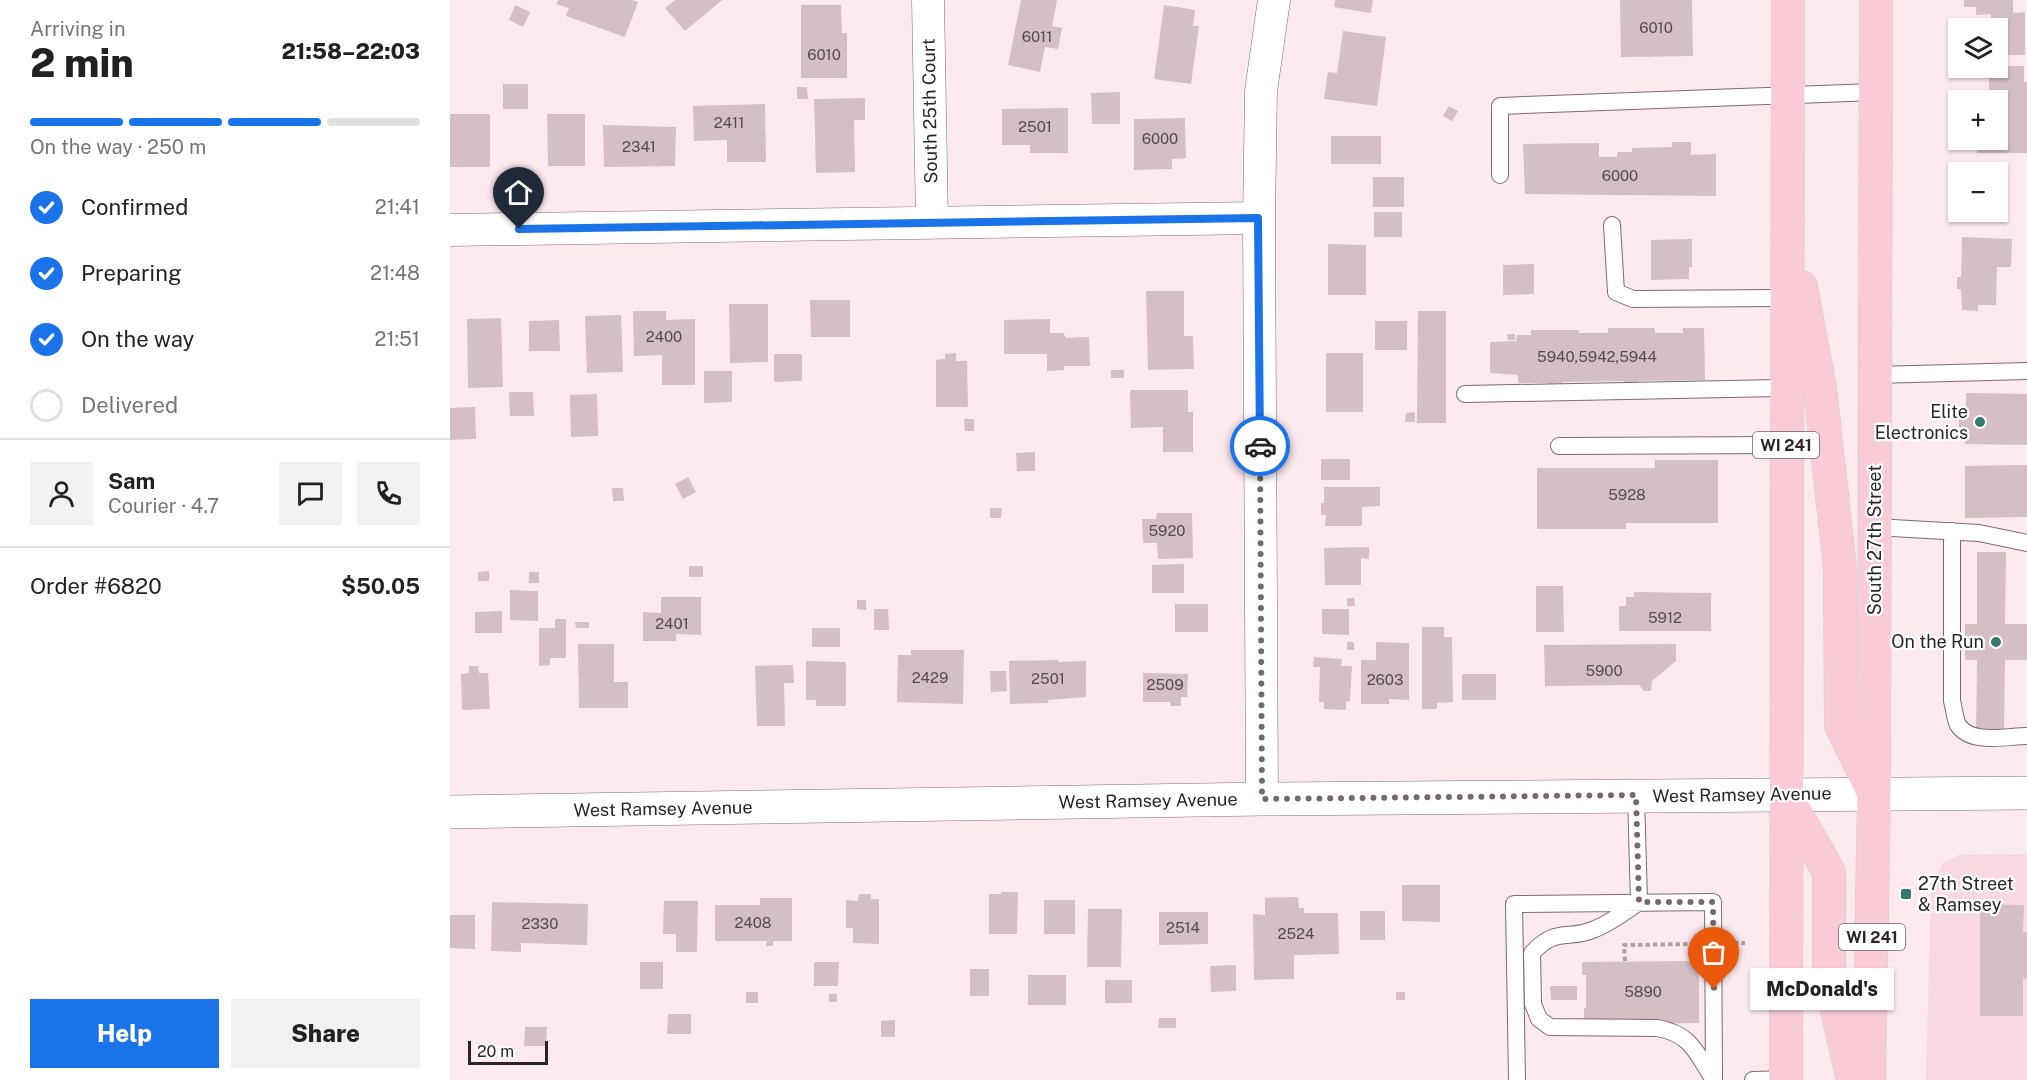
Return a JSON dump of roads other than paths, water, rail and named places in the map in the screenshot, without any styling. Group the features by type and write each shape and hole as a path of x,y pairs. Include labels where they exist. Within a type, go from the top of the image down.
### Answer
{"main road":[{"path":"1788,0 1787,209 1795,298 1820,388 1840,567 1841,725 1874,793"},
{"name":"South 27th Street","path":"1869,1080 1874,793 1876,0"},
{"name":"WI 241","path":"1786,1080 1786,388 1795,298"},
{"path":"1785,794 1829,872 1829,976 1853,1080"}],"street":[{"name":"South 25th Court","path":"928,0 932,222"},
{"path":"1262,799 1258,218 1260,90 1274,0"},
{"path":"450,230 1258,218"},
{"name":"West Ramsey Avenue","path":"450,812 1262,799 2027,793"}],"lane":[{"path":"1500,175 1500,106 1875,92"},
{"path":"1612,225 1616,292 1633,299 1795,298"},
{"path":"1875,375 2027,370"},
{"path":"1465,394 1786,388"},
{"path":"1559,446 1786,445"},
{"path":"1875,527 1979,533 2027,543"},
{"path":"1952,531 1952,701 1958,724 1969,735 1980,737 2027,736"},
{"path":"1636,795 1639,902"},
{"path":"1639,902 1613,920 1593,930 1554,936 1544,941 1532,953 1533,1004 1539,1019 1550,1027 1657,1028 1675,1031 1689,1041 1714,1080"},
{"path":"1517,1080 1514,904 1713,902 1714,1080"},
{"path":"1753,1080 1786,1080"}],"place":[{"name":"Elite Electronics","path":"1980,422"},
{"name":"On the Run","path":"1996,642"},
{"name":"27th Street & Ramsey","path":"1906,894"},
{"name":"McDonald's","path":"1714,989"}]}
